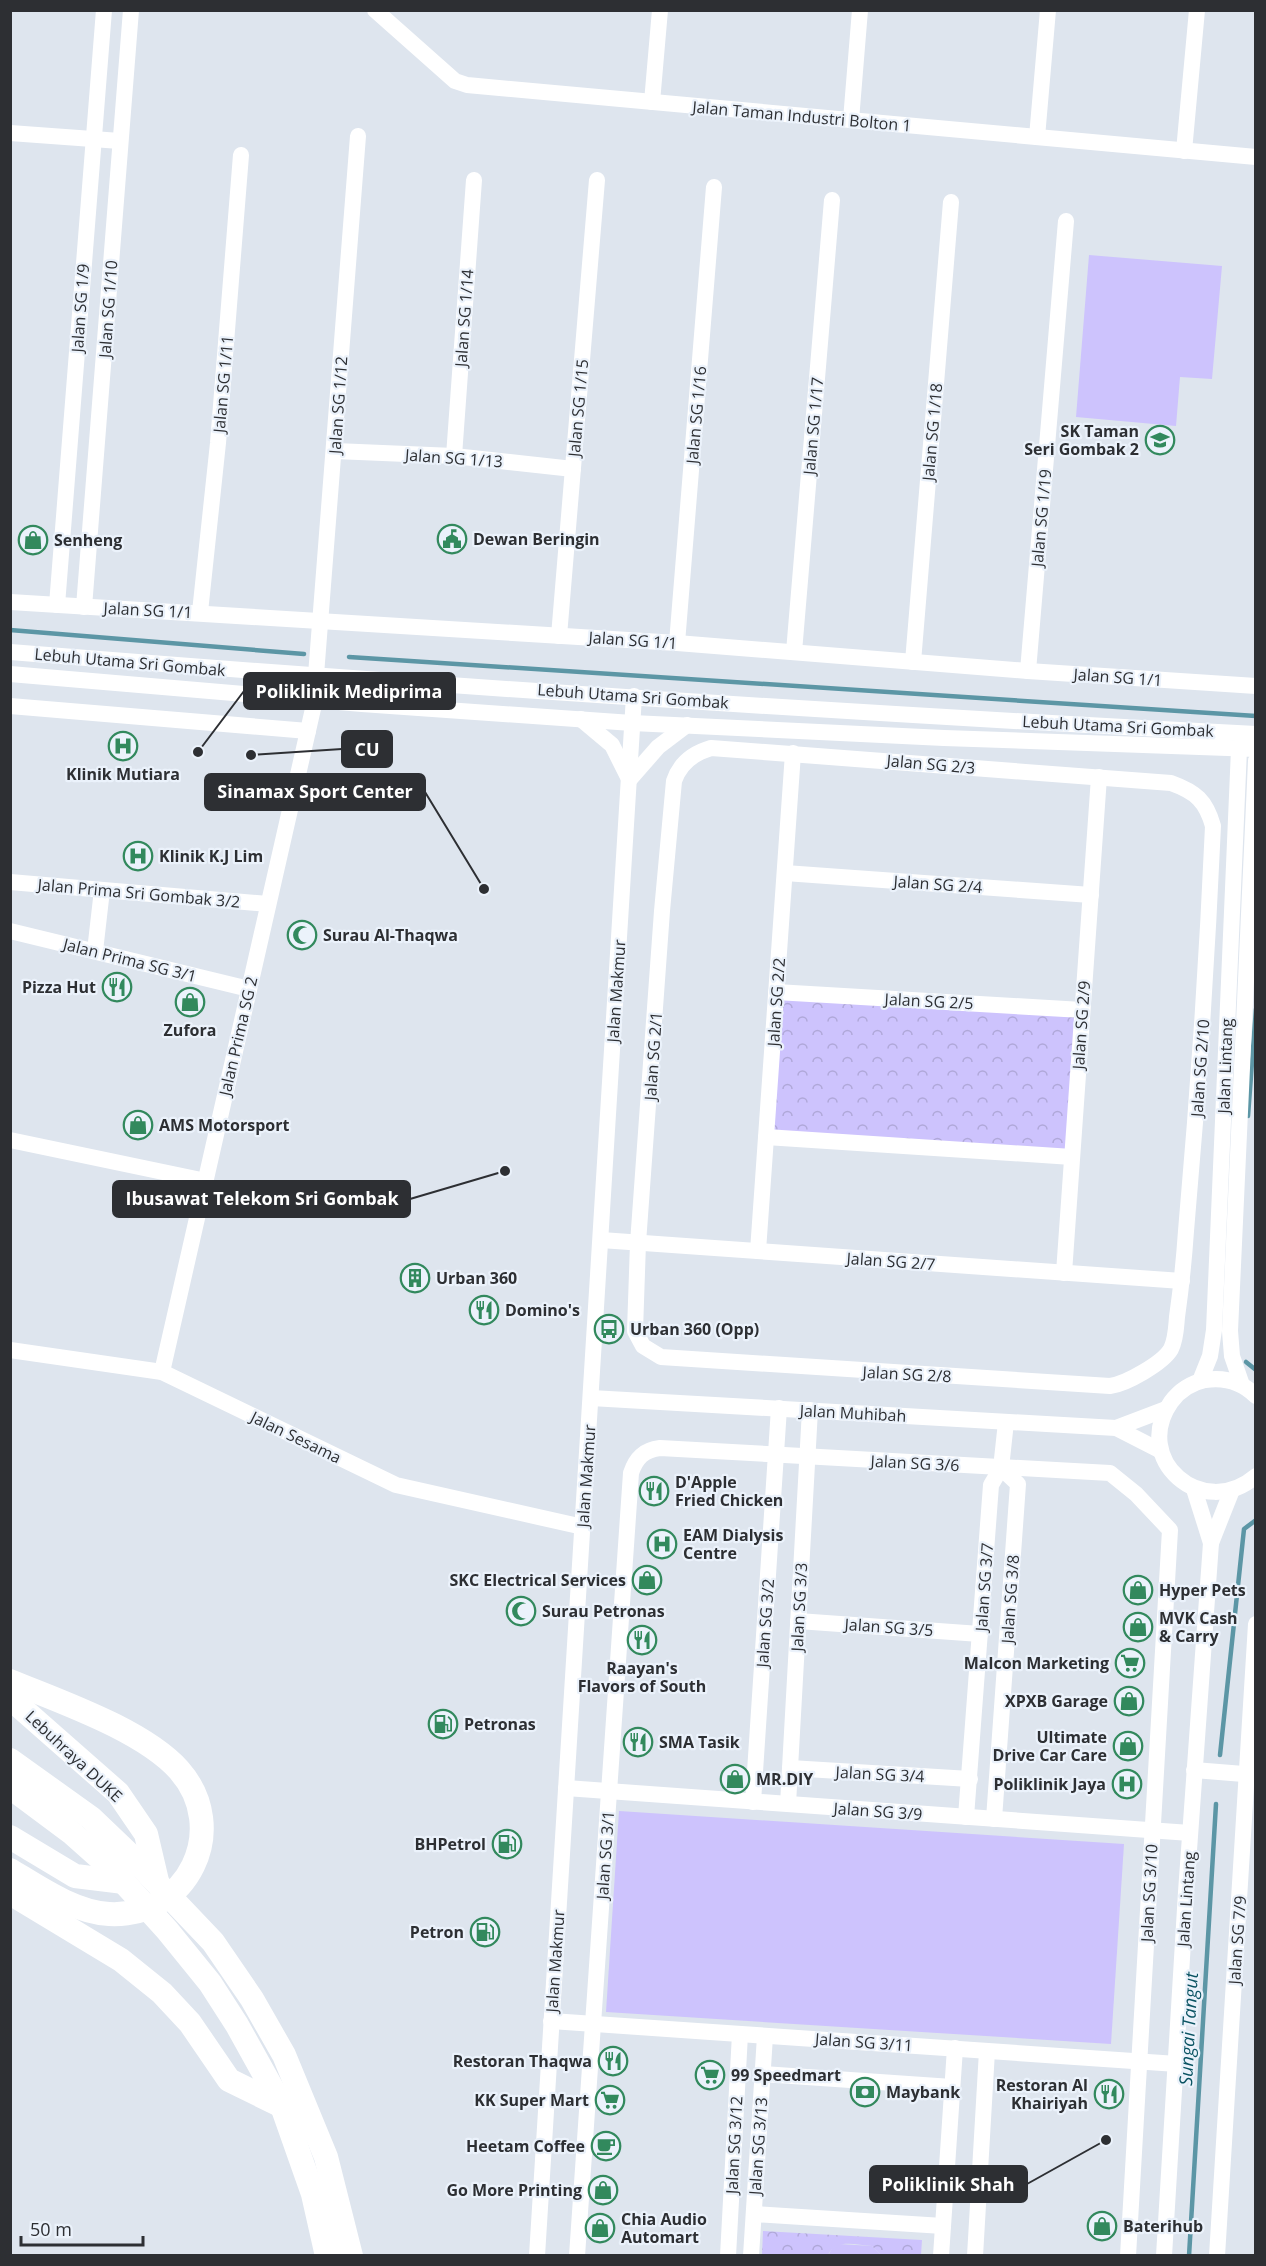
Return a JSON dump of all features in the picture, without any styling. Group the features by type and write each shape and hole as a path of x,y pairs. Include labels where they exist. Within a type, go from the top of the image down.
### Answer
{"highway":[{"path":"10,1681 129,1733 164,1755 181,1772 192,1791 200,1812 202,1834 197,1858 188,1878 172,1895 131,1913 109,1914 86,1910 46,1892 10,1870"},
{"name":"Lebuhraya DUKE","path":"10,1698 118,1793 146,1834 157,1883"},
{"path":"10,1760 91,1818 213,1942 252,2000 284,2055 326,2157 355,2250"},
{"path":"10,1787 73,1834 124,1882 210,1983 237,2025 282,2106 313,2194 327,2256"},
{"path":"10,1837 75,1876 124,1882"},
{"path":"10,1893 121,1960 162,1993 190,2024 229,2080 282,2106"}],"street":[{"name":"Jalan SG 1/9","path":"57,605 104,10"},
{"name":"Jalan SG 1/10","path":"84,607 131,10"},
{"name":"Jalan Taman Industri Bolton 1","path":"375,10 454,81 467,85 1256,157"},
{"path":"652,102 660,10"},
{"path":"851,120 860,10"},
{"path":"1037,137 1048,10"},
{"path":"1184,151 1197,10"},
{"path":"10,133 120,141"},
{"name":"Jalan SG 1/12","path":"316,675 358,136"},
{"name":"Jalan SG 1/11","path":"200,612 218,443 241,155"},
{"name":"Jalan SG 1/14","path":"454,456 474,180"},
{"name":"Jalan SG 1/15","path":"559,636 597,180"},
{"name":"Jalan SG 1/16","path":"677,643 714,187"},
{"name":"Jalan SG 1/17","path":"794,652 832,200"},
{"name":"Jalan SG 1/18","path":"913,662 951,202"},
{"name":"Jalan SG 1/19","path":"1028,671 1066,221"},
{"path":"71,432 98,434"},
{"name":"Jalan SG 1/13","path":"335,452 454,456 573,469"},
{"name":"Jalan SG 1/1","path":"10,602 677,643 1028,671 1256,686"},
{"name":"Lebuh Utama Sri Gombak","path":"10,652 634,696 1256,734"},
{"name":"Lebuh Utama Sri Gombak","path":"10,674 315,700 632,723 944,738 1247,749"},
{"name":"Jalan Makmur","path":"537,2256 634,696"},
{"name":"Jalan Prima SG 2","path":"162,1372 315,700"},
{"path":"10,706 308,731"},
{"path":"581,719 612,745 630,779 658,747 688,725"},
{"path":"942,765 944,738"},
{"name":"Jalan SG 2/3","path":"674,781 677,771 686,761 698,752 711,748 1171,783 1199,798"},
{"name":"Jalan Lintang","path":"1200,1381 1210,1356 1214,1330 1247,749"},
{"name":"Jalan SG 2/2","path":"758,1251 793,753"},
{"name":"Jalan Lintang","path":"1242,1385 1232,1356 1230,1331 1256,761"},
{"name":"Jalan SG 2/9","path":"1064,1273 1099,777"},
{"name":"Jalan SG 2/1","path":"635,1331 662,911 674,781"},
{"name":"Jalan SG 2/10","path":"1174,1340 1182,1281 1208,945 1213,826 1209,810 1199,798"},
{"name":"Jalan SG 2/4","path":"785,873 1091,895"},
{"name":"Jalan Prima Sri Gombak 3/2","path":"10,882 268,904"},
{"path":"95,951 102,890"},
{"name":"Jalan Prima SG 3/1","path":"10,931 249,989"},
{"name":"Jalan SG 2/5","path":"776,992 1082,1010"},
{"path":"766,1137 1072,1157"},
{"path":"10,1140 206,1181"},
{"name":"Jalan SG 2/7","path":"601,1240 1182,1281"},
{"name":"Jalan SG 2/8","path":"635,1331 642,1346 661,1357 1110,1386 1127,1382 1158,1361 1170,1351 1174,1340"},
{"name":"Jalan Sesama","path":"10,1350 162,1372 396,1485 583,1527"},
{"path":"1256,1396 1242,1385 1228,1380 1200,1381 1180,1392 1166,1409 1159,1429 1161,1451 1173,1474 1194,1489 1220,1493 1246,1484 1256,1476"},
{"name":"Jalan Muhibah","path":"591,1398 1116,1428 1166,1409"},
{"name":"Jalan SG 3/2","path":"753,1802 779,1408"},
{"name":"Jalan SG 3/3","path":"788,1804 810,1410"},
{"path":"1001,1468 1006,1422"},
{"name":"Jalan Muhibah","path":"1116,1428 1161,1451"},
{"name":"Jalan SG 3/6","path":"640,1456 648,1450 660,1448 807,1458 1110,1473 1136,1494 1170,1530"},
{"name":"Jalan SG 3/1","path":"577,2256 631,1473 640,1456"},
{"name":"Jalan SG 3/7","path":"966,1817 991,1485 1001,1468"},
{"name":"Jalan SG 3/8","path":"994,1819 1018,1484 1001,1468"},
{"name":"Jalan Lintang","path":"1194,1489 1211,1543"},
{"name":"Jalan Lintang","path":"1164,2256 1194,1770 1211,1543 1232,1490"},
{"name":"Jalan SG 3/10","path":"1128,2256 1170,1530"},
{"name":"Jalan SG 3/5","path":"798,1621 981,1634"},
{"name":"Jalan SG 7/9","path":"1217,2256 1252,1774 1256,1624"},
{"name":"Jalan SG 3/4","path":"790,1768 970,1779"},
{"path":"1194,1770 1252,1774"},
{"name":"Jalan SG 3/9","path":"566,1788 1190,1833"},
{"name":"Jalan SG 3/11","path":"551,2021 1177,2064"},
{"name":"Jalan SG 3/12","path":"728,2256 740,2034"},
{"name":"Jalan SG 3/13","path":"751,2256 765,2036"},
{"path":"942,2256 955,2048"},
{"path":"975,2256 987,2051"},
{"path":"763,2074 952,2087"},
{"path":"754,2214 943,2226"}],"green space":[{"path":"1089,255 1222,266 1212,379 1180,377 1176,426 1076,417"},
{"path":"776,992 1082,1010 1072,1157 766,1137"},
{"path":"619,1811 1124,1844 1111,2044 606,2012"},
{"path":"763,2231 922,2240 921,2255 881,2255 872,2246 841,2244 828,2255 762,2255"},
{"path":"839,2244 872,2246 881,2255 828,2256 832,2248"}],"waterway":[{"path":"10,630 304,654"},
{"path":"349,657 1256,716"},
{"path":"1248,1116 1256,1009"},
{"path":"1246,1362 1256,1370"},
{"name":"Sungai Tangut","path":"1220,1755 1244,1529 1256,1520"},
{"name":"Sungai Tangut","path":"1189,2256 1216,1804"}],"place":[{"name":"SK Taman Seri Gombak 2","path":"1160,440"},
{"name":"Dewan Beringin","path":"452,539"},
{"name":"Senheng","path":"33,540"},
{"name":"Klinik Mutiara","path":"123,746"},
{"name":"Poliklinik Mediprima","path":"198,752"},
{"name":"CU","path":"251,755"},
{"name":"Klinik K.J Lim","path":"138,856"},
{"name":"Sinamax Sport Center","path":"484,889"},
{"name":"Surau Al-Thaqwa","path":"302,935"},
{"name":"Pizza Hut","path":"117,987"},
{"name":"Zufora","path":"190,1002"},
{"name":"AMS Motorsport","path":"138,1125"},
{"name":"Ibusawat Telekom Sri Gombak","path":"505,1171"},
{"name":"Urban 360","path":"415,1278"},
{"name":"Domino's","path":"484,1310"},
{"name":"Urban 360 (Opp)","path":"609,1329"},
{"name":"D'Apple Fried Chicken","path":"654,1491"},
{"name":"EAM Dialysis Centre","path":"662,1544"},
{"name":"SKC Electrical Services","path":"647,1580"},
{"name":"Hyper Pets","path":"1138,1590"},
{"name":"Surau Petronas","path":"521,1611"},
{"name":"MVK Cash & Carry","path":"1138,1627"},
{"name":"Raayan's Flavors of South","path":"642,1640"},
{"name":"Malcon Marketing","path":"1130,1663"},
{"name":"XPXB Garage","path":"1129,1701"},
{"name":"Petronas","path":"443,1724"},
{"name":"SMA Tasik","path":"638,1742"},
{"name":"Ultimate Drive Car Care","path":"1128,1746"},
{"name":"MR.DIY","path":"735,1779"},
{"name":"Poliklinik Jaya","path":"1127,1784"},
{"name":"BHPetrol","path":"507,1844"},
{"name":"Petron","path":"485,1932"},
{"name":"Restoran Thaqwa","path":"613,2061"},
{"name":"99 Speedmart","path":"710,2075"},
{"name":"Maybank","path":"865,2092"},
{"name":"Restoran Al Khairiyah","path":"1109,2094"},
{"name":"KK Super Mart","path":"610,2100"},
{"name":"Poliklinik Shah","path":"1106,2140"},
{"name":"Heetam Coffee","path":"606,2146"},
{"name":"Go More Printing","path":"603,2190"},
{"name":"Baterihub","path":"1102,2226"},
{"name":"Chia Audio Automart","path":"600,2228"}]}
